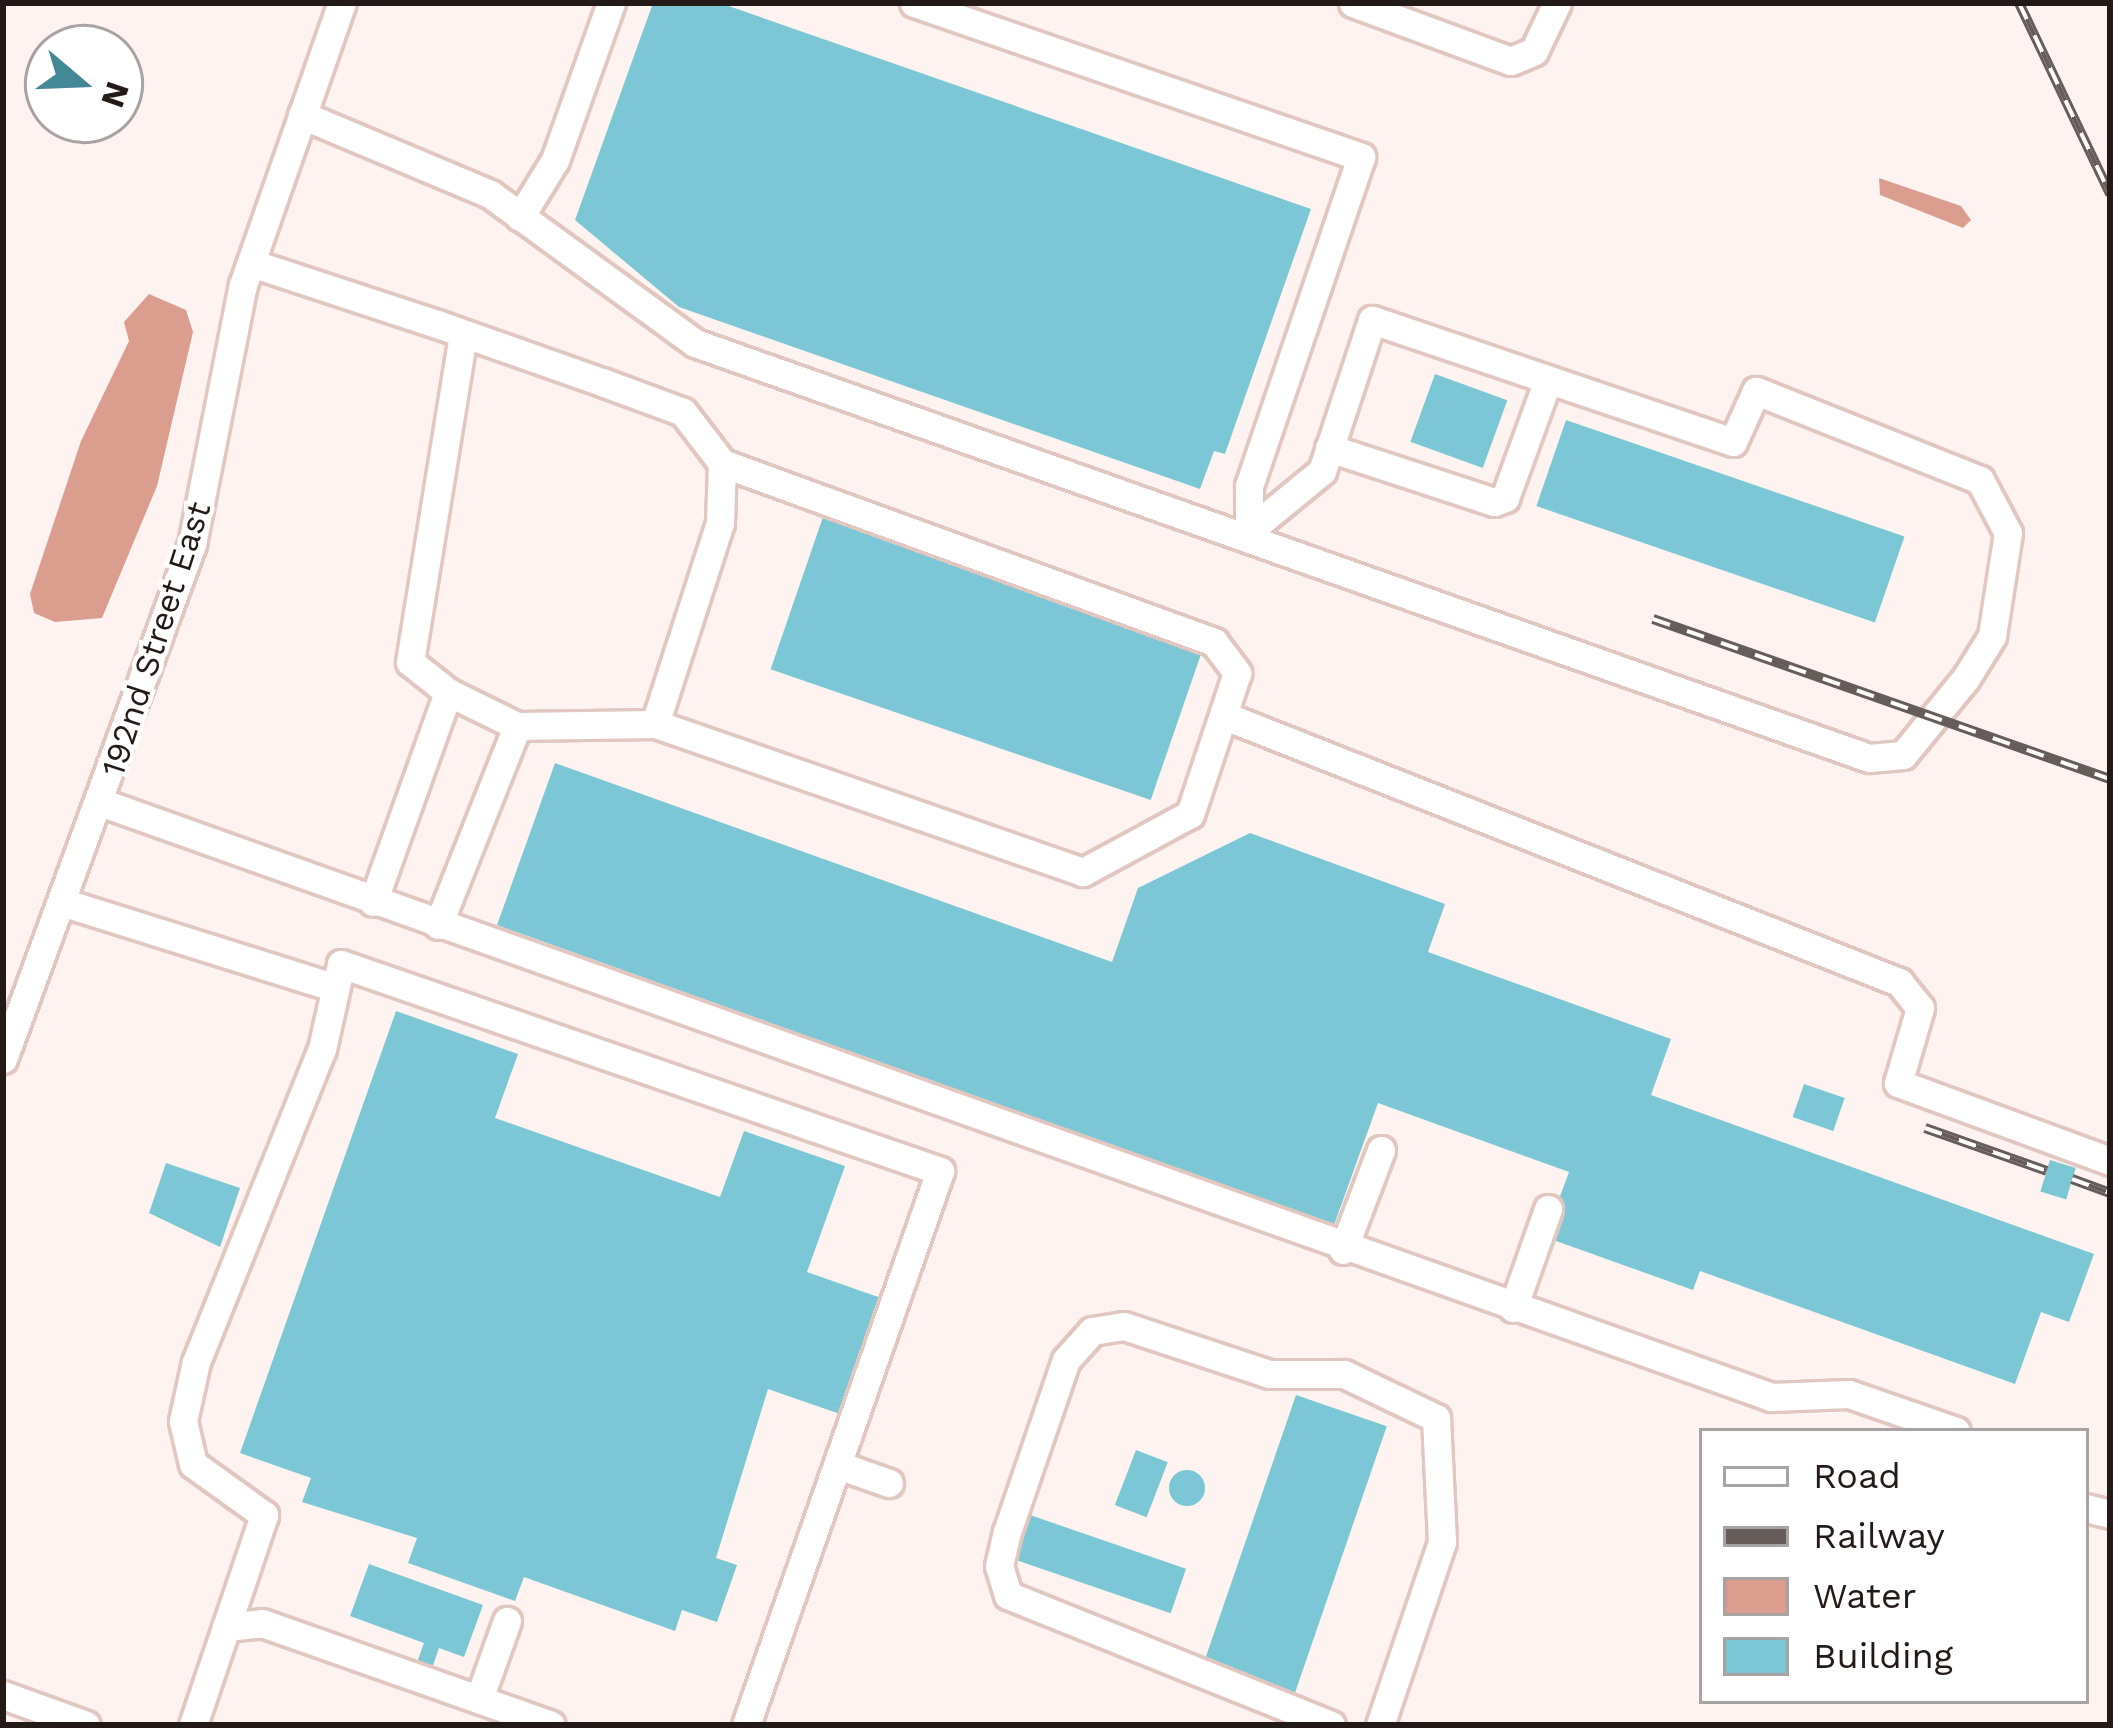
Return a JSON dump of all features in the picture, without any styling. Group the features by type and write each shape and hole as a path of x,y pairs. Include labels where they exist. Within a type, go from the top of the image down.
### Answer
{"street":[{"name":"192nd Street East","path":"3,1059 68,904 192,544 251,263 342,3"},
{"path":"520,217 555,160 610,3"},
{"path":"914,3 1361,157 1249,486 1249,531"},
{"path":"1353,3 1511,62 1534,50 1557,3"},
{"path":"302,115 414,156 520,217 695,343 1249,531 1400,598 1869,758 1914,744 1992,636 2008,533 1980,480 1756,391 1732,442 1372,320 1322,471 1249,531"},
{"path":"251,263 463,334 683,412 722,463 1202,636 1237,674 1190,814 1083,872 655,724 517,725 448,692 410,662 463,334"},
{"path":"1329,448 1494,502 1505,498 1548,380"},
{"path":"655,724 720,523 722,463"},
{"path":"374,902 448,692"},
{"path":"1225,716 1899,982 1920,1008 1898,1083 2110,1161"},
{"path":"438,926 517,725"},
{"path":"104,803 1343,1250 1771,1397 1849,1394 1947,1428"},
{"path":"68,904 333,987"},
{"path":"193,1725 264,1516 193,1464 183,1421 196,1362 322,1048 341,964 420,987 940,1171 746,1725"},
{"path":"1343,1250 1382,1150"},
{"path":"1513,1308 1548,1209"},
{"path":"1331,1725 1009,1595 999,1566 1007,1532 1066,1360 1092,1330 1124,1326 1269,1375 1344,1374 1436,1418 1442,1542 1380,1725"},
{"path":"838,1465 889,1483"},
{"path":"479,1699 507,1621"},
{"path":"226,1627 262,1623 551,1725"},
{"path":"3,1695 86,1725"}],"water":[{"path":"1879,178 1961,206 1971,220 1963,228 1880,195"},
{"path":"149,294 186,310 193,332 157,486 102,618 55,622 34,613 30,594 81,441 129,341 124,322"}],"building":[{"path":"653,3 720,3 1311,209 1225,454 1214,451 1200,489 679,307 575,220"},
{"path":"1435,374 1507,400 1483,468 1410,442"},
{"path":"1566,420 1904,537 1875,623 1536,506"},
{"path":"823,517 1203,648 1151,800 771,669"},
{"path":"555,763 1112,962 1138,888 1250,833 1445,904 1428,952 1671,1039 1651,1095 2094,1254 2069,1322 2041,1312 2015,1384 1700,1271 1693,1290 1545,1237 1569,1172 1378,1103 1334,1225 497,925"},
{"path":"396,1011 518,1054 495,1118 720,1197 744,1131 845,1166 807,1272 881,1298 840,1414 768,1389 716,1558 737,1565 717,1622 682,1610 675,1631 524,1577 515,1601 408,1563 417,1538 302,1502 311,1478 240,1453"},
{"path":"1804,1084 1845,1098 1833,1131 1793,1117"},
{"path":"2050,1160 2076,1168 2066,1199 2040,1192"},
{"path":"166,1163 240,1188 220,1247 149,1213"},
{"path":"1296,1395 1387,1426 1294,1695 1204,1664"},
{"path":"1136,1450 1168,1462 1147,1517 1115,1505"},
{"path":"1187,1470 1200,1475 1205,1488 1200,1501 1187,1506 1174,1501 1169,1488 1174,1475"},
{"path":"1030,1515 1186,1569 1171,1613 1015,1559"},
{"path":"369,1564 483,1605 464,1657 439,1648 431,1671 416,1665 424,1643 350,1616"}],"railway":[{"path":"2019,3 2110,194"},
{"path":"1653,619 2110,779"},
{"path":"1925,1128 2047,1171"},
{"path":"2072,1179 2110,1193"}]}
